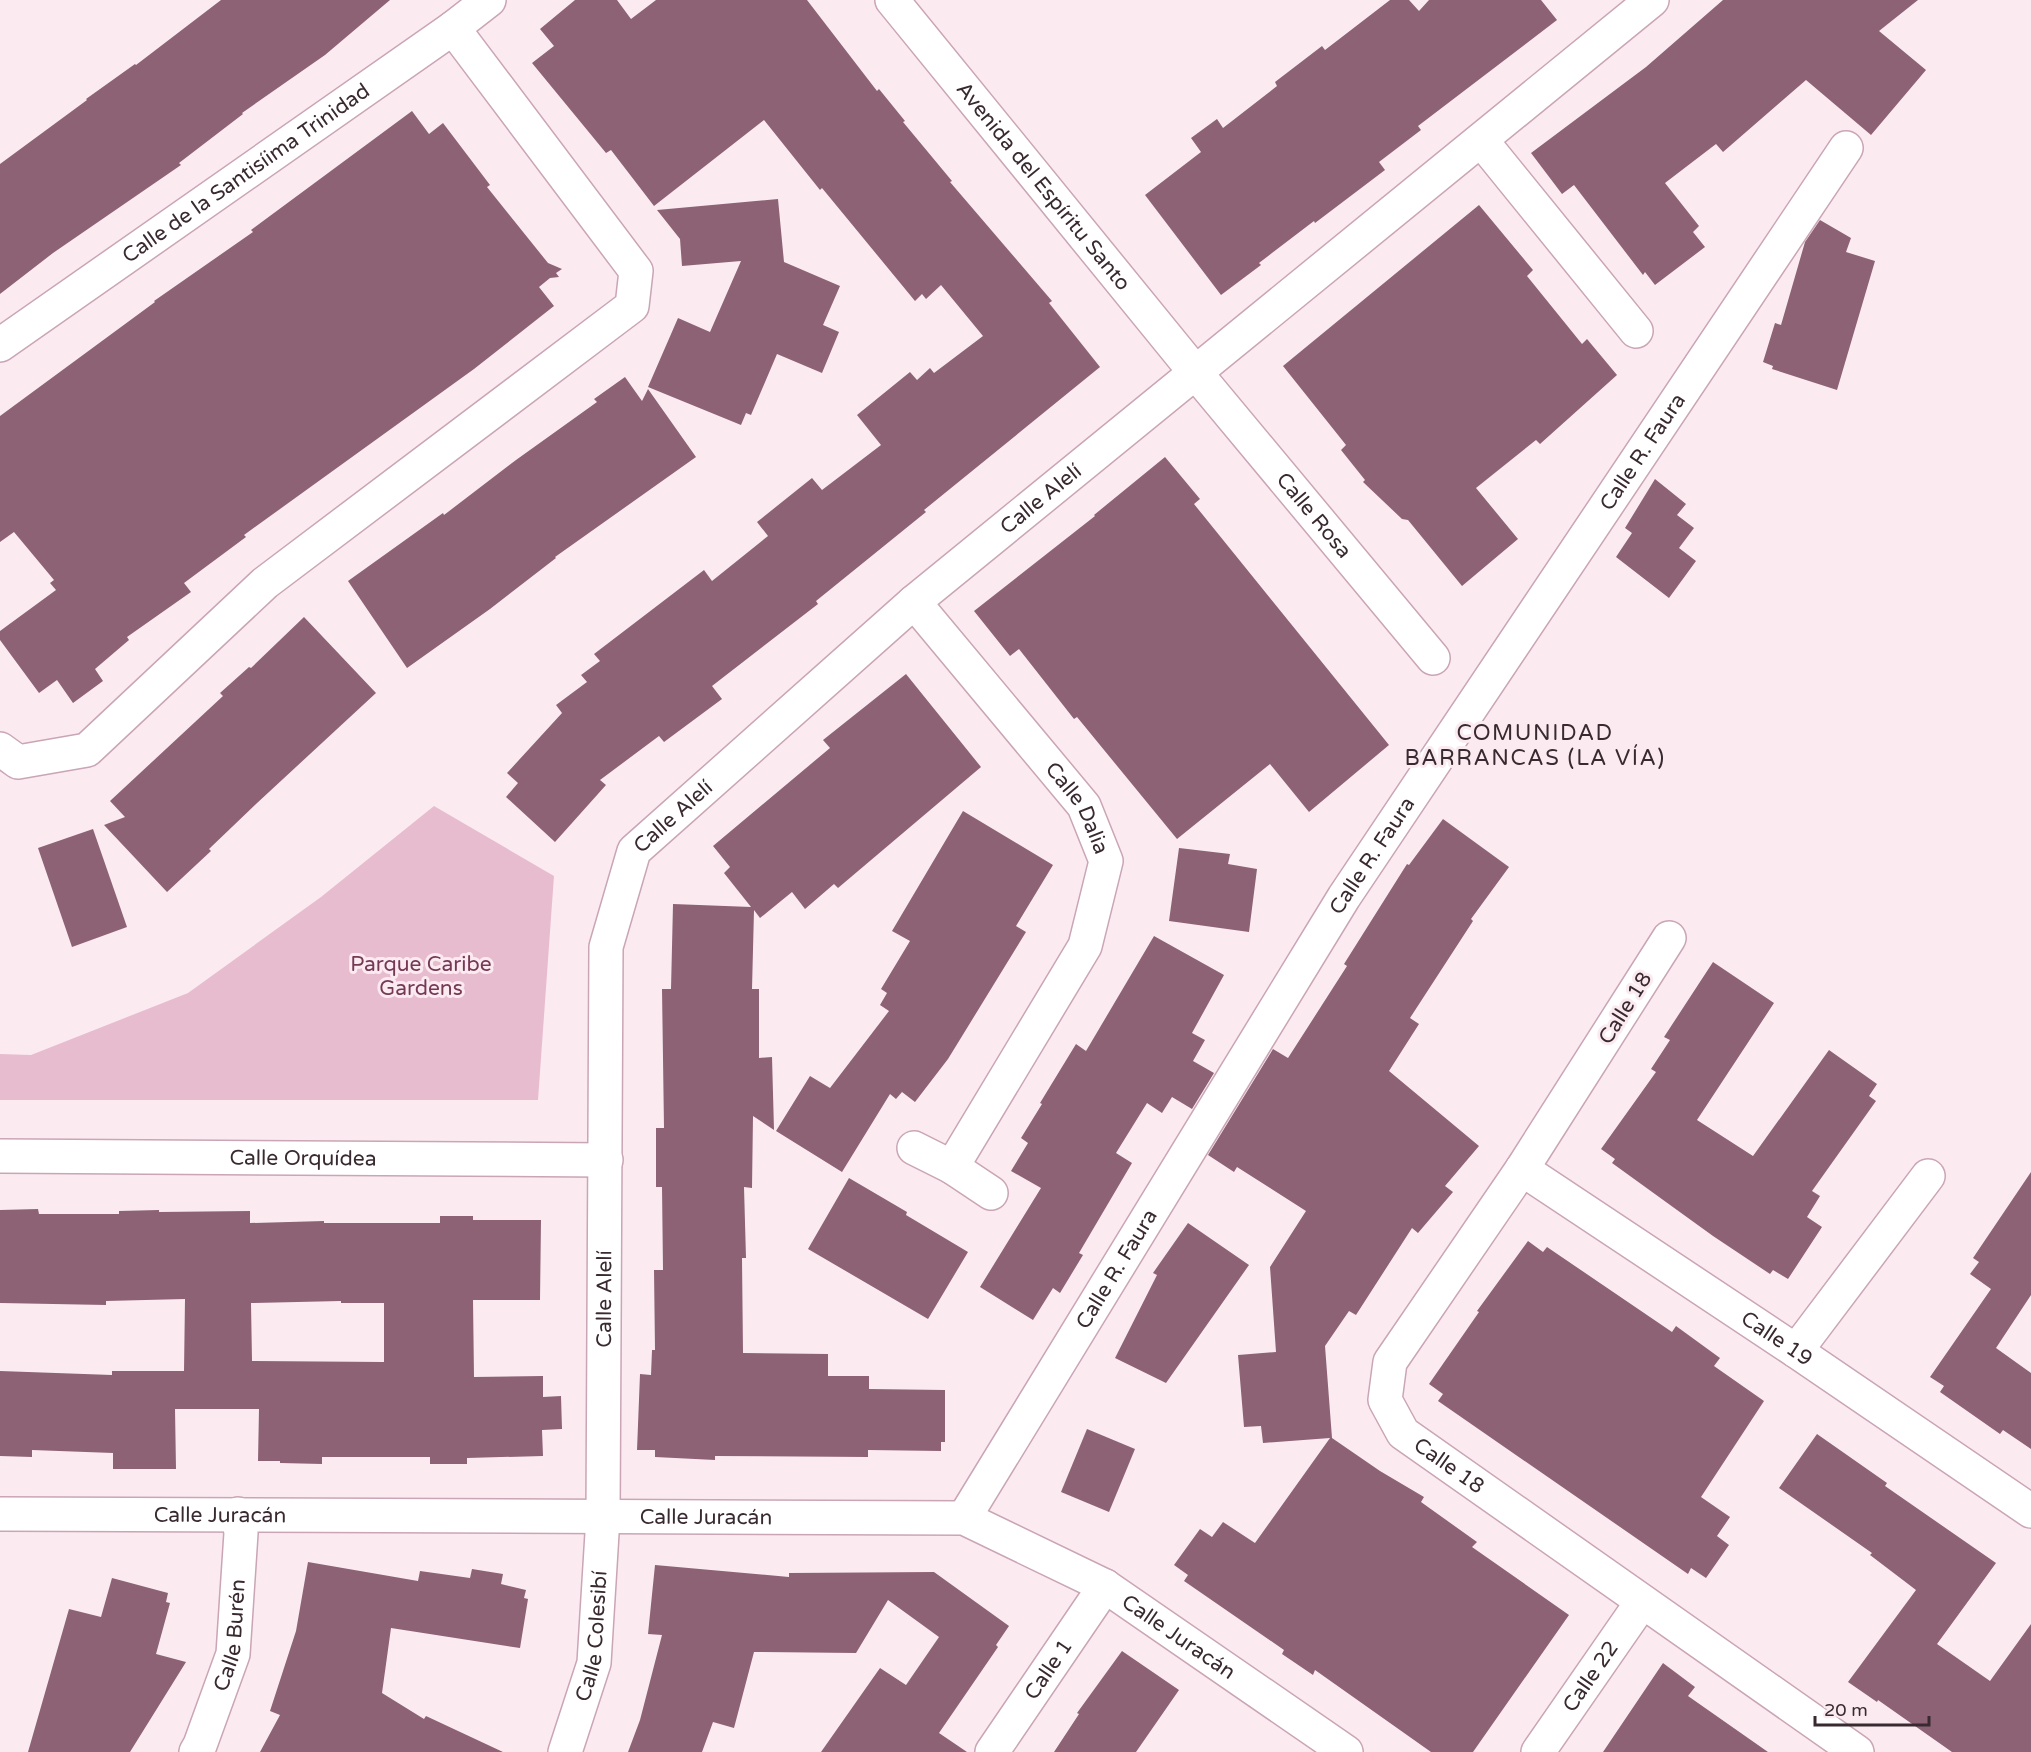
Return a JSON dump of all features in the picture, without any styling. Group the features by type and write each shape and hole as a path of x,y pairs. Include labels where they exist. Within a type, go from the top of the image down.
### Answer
{"street":[{"name":"Calle de la Santisíima Trinidad","path":"0,345 453,28 489,0"},
{"name":"Avenida del Espíritu Santo","path":"892,0 1195,372"},
{"name":"Calle Alelí","path":"603,1517 606,947 633,852 914,602 1652,0"},
{"path":"0,749 18,762 87,750 265,582 632,306 636,271 453,28"},
{"path":"1481,140 1636,331"},
{"name":"Calle R. Faura","path":"964,1518 1344,897 1846,148"},
{"name":"Calle Rosa","path":"1195,372 1433,658"},
{"name":"Calle Dalia","path":"914,602 1084,806 1106,861 1085,946 951,1167"},
{"name":"Calle 18","path":"1669,938 1522,1169 1390,1362 1385,1400 1403,1433 1857,1752"},
{"path":"914,1148 951,1167 991,1193"},
{"name":"Calle Orquídea","path":"0,1156 606,1160"},
{"name":"Calle 19","path":"1522,1169 2031,1511"},
{"path":"1796,1351 1928,1176"},
{"name":"Calle Juracán","path":"0,1514 964,1518 1104,1586 1346,1752"},
{"name":"Calle Burén","path":"196,1752 233,1654 241,1533 238,1514"},
{"name":"Calle Colesibí","path":"565,1752 594,1663 603,1517"},
{"name":"Calle 1","path":"992,1752 1104,1586"},
{"name":"Calle 22","path":"1538,1752 1642,1602"}],"green space":[{"name":"Parque Caribe Gardens","path":"434,806 554,876 538,1100 0,1100 0,1054 31,1055 188,993 321,897"}],"building":[{"path":"221,0 390,0 325,55 242,113 179,163 181,165 53,253 0,294 0,164"},
{"path":"575,0 617,0 631,19 656,0 807,0 877,91 879,89 905,121 903,122 952,181 950,182 1052,301 1049,303 1100,367 924,510 926,512 816,601 818,604 712,686 722,699 664,742 659,736 600,780 606,785 555,842 506,797 518,783 507,773 562,713 556,705 587,682 581,675 600,661 594,654 704,570 712,581 768,536 757,522 812,478 822,490 881,445 857,415 910,372 917,380 930,368 934,373 983,336 941,285 926,299 922,294 915,301 822,188 820,190 764,120 654,206 611,150 606,153 532,63 554,46 540,29"},
{"path":"1390,0 1409,0 1419,11 1429,0 1541,0 1557,20 1418,126 1421,130 1379,162 1385,170 1315,223 1314,221 1221,295 1145,195 1201,152 1191,138 1217,119 1223,128 1277,86 1275,82 1322,46 1325,50"},
{"path":"1723,0 1918,0 1879,31 1926,70 1871,135 1806,80 1723,152 1716,144 1665,183 1699,226 1693,232 1705,247 1655,285 1645,272 1643,275 1574,185 1562,194 1531,153 1646,67"},
{"path":"412,111 429,134 443,123 490,185 487,187 548,263 562,269 556,273 559,277 550,278 539,287 554,306 474,369 244,535 246,537 184,583 191,592 127,637 129,640 95,669 103,681 73,703 57,680 39,693 0,640 0,631 56,590 50,583 54,580 14,532 0,542 0,416 154,301 253,232 251,230"},
{"path":"778,199 784,262 840,286 823,325 839,332 822,373 777,354 751,415 746,413 741,425 648,387 678,318 710,332 741,261 682,266 680,239 657,210"},
{"path":"1479,205 1533,270 1527,276 1582,344 1587,339 1617,375 1540,444 1536,440 1476,488 1518,539 1462,586 1408,520 1402,519 1363,482 1365,480 1341,450 1346,445 1283,366"},
{"path":"1820,220 1851,238 1846,252 1875,261 1837,390 1772,369 1773,366 1763,362 1775,323 1781,325 1805,242"},
{"path":"625,377 642,401 648,389 696,457 555,557 490,609 407,668 348,581 443,513 444,515 597,402 594,399"},
{"path":"1165,457 1200,499 1194,504 1389,745 1309,812 1270,764 1177,839 1077,717 1074,719 1019,649 1010,656 974,611 1095,516"},
{"path":"1655,479 1686,504 1677,515 1694,528 1679,548 1696,561 1669,598 1616,557 1632,533 1625,528"},
{"path":"304,617 376,693 256,804 167,892 104,825 125,817 110,801 223,696 220,693 249,667 251,668"},
{"path":"906,674 981,767 838,888 834,884 805,909 792,892 760,918 754,910 752,989 759,989 759,1058 772,1057 774,1130 753,1116 752,1188 744,1187 746,1258 742,1258 743,1353 828,1354 828,1376 869,1376 869,1389 945,1390 945,1442 941,1442 941,1451 868,1450 868,1457 715,1456 715,1460 655,1457 655,1450 637,1450 640,1374 651,1375 652,1350 655,1350 654,1270 663,1270 662,1187 656,1187 656,1128 664,1128 662,989 671,989 673,904 751,907 724,873 730,867 713,846 830,748 823,740"},
{"path":"963,811 1053,865 1016,926 1026,932 948,1059 915,1102 902,1092 896,1099 890,1094 842,1172 776,1131 810,1076 830,1088 889,1011 880,1005 887,993 881,989 910,941 892,931"},
{"path":"1443,819 1509,867 1471,919 1473,921 1410,1018 1419,1024 1389,1071 1479,1146 1445,1186 1453,1192 1418,1233 1412,1228 1356,1315 1349,1311 1325,1346 1332,1438 1380,1471 1424,1497 1421,1502 1477,1542 1472,1547 1569,1615 1473,1752 1431,1752 1315,1670 1313,1675 1282,1654 1284,1650 1184,1581 1188,1575 1174,1565 1200,1529 1212,1537 1223,1522 1255,1543 1330,1438 1263,1443 1261,1426 1244,1427 1238,1355 1276,1352 1270,1267 1306,1211 1237,1167 1234,1172 1208,1155 1273,1049 1288,1058 1347,966 1344,964 1407,864 1409,865"},
{"path":"93,829 127,927 72,947 38,848"},
{"path":"1179,848 1230,854 1228,864 1257,869 1249,932 1169,921"},
{"path":"1154,936 1224,975 1192,1033 1205,1040 1193,1061 1214,1073 1192,1109 1172,1097 1162,1113 1147,1103 1116,1153 1132,1163 1079,1253 1083,1255 1060,1293 1053,1288 1033,1320 980,1287 1041,1188 1011,1171 1028,1143 1021,1138 1076,1044 1086,1051"},
{"path":"1713,962 1774,1003 1697,1120 1753,1156 1829,1050 1877,1084 1869,1096 1876,1101 1812,1191 1820,1196 1807,1217 1822,1227 1788,1279 1773,1270 1770,1274 1713,1236 1612,1163 1615,1159 1601,1149 1656,1072 1651,1069 1670,1040 1664,1037"},
{"path":"2031,1172 2031,1295 1996,1348 2031,1373 2031,1449 2003,1430 2000,1434 1940,1392 1944,1386 1930,1377 1991,1289 1970,1274 1979,1262 1973,1258"},
{"path":"849,1178 968,1252 928,1319 808,1249"},
{"path":"38,1209 39,1214 119,1214 119,1211 159,1210 159,1212 250,1211 250,1223 324,1221 324,1223 440,1223 440,1216 473,1216 473,1220 541,1220 540,1300 473,1300 474,1377 543,1376 543,1397 561,1396 562,1429 542,1430 543,1456 467,1458 467,1464 430,1464 430,1457 322,1457 322,1464 280,1463 280,1461 258,1461 259,1409 175,1409 176,1469 113,1469 113,1453 32,1450 32,1457 0,1456 0,1371 112,1375 112,1371 184,1371 185,1299 106,1301 106,1305 0,1303 0,1210","holes":["341,1301 341,1303 384,1303 384,1362 252,1361 251,1303"]},
{"path":"1188,1223 1249,1265 1166,1383 1115,1358 1157,1275 1153,1273"},
{"path":"1528,1241 1543,1252 1547,1247 1672,1332 1676,1326 1720,1358 1714,1366 1764,1401 1701,1497 1730,1517 1717,1536 1729,1545 1706,1578 1691,1568 1688,1574 1438,1401 1443,1394 1429,1384 1479,1312 1477,1311"},
{"path":"1087,1429 1135,1449 1109,1512 1061,1492"},
{"path":"1817,1434 1887,1483 1885,1486 1996,1563 1937,1644 1990,1681 2031,1624 2031,1752 1952,1752 1878,1700 1877,1702 1848,1682 1916,1590 1870,1555 1872,1553 1779,1488"},
{"path":"308,1562 418,1581 420,1571 470,1578 472,1569 503,1574 501,1584 526,1590 524,1598 528,1599 520,1648 391,1628 382,1693 424,1719 426,1716 503,1752 260,1752 280,1715 270,1711 296,1631"},
{"path":"655,1565 789,1577 789,1573 934,1572 1009,1626 996,1645 998,1647 939,1733 967,1752 821,1752 880,1668 906,1685 939,1637 888,1600 856,1653 754,1652 734,1728 713,1722 702,1752 628,1752 640,1720 662,1635 648,1634"},
{"path":"112,1578 168,1593 166,1602 170,1603 156,1654 186,1662 130,1752 28,1752 69,1609 101,1617"},
{"path":"1122,1651 1179,1690 1136,1752 1054,1752 1079,1714 1077,1713"},
{"path":"1663,1663 1695,1687 1688,1696 1768,1752 1603,1752"}],"district":[{"name":"COMUNIDAD BARRANCAS (LA VÍA)","path":"1535,744"}]}
